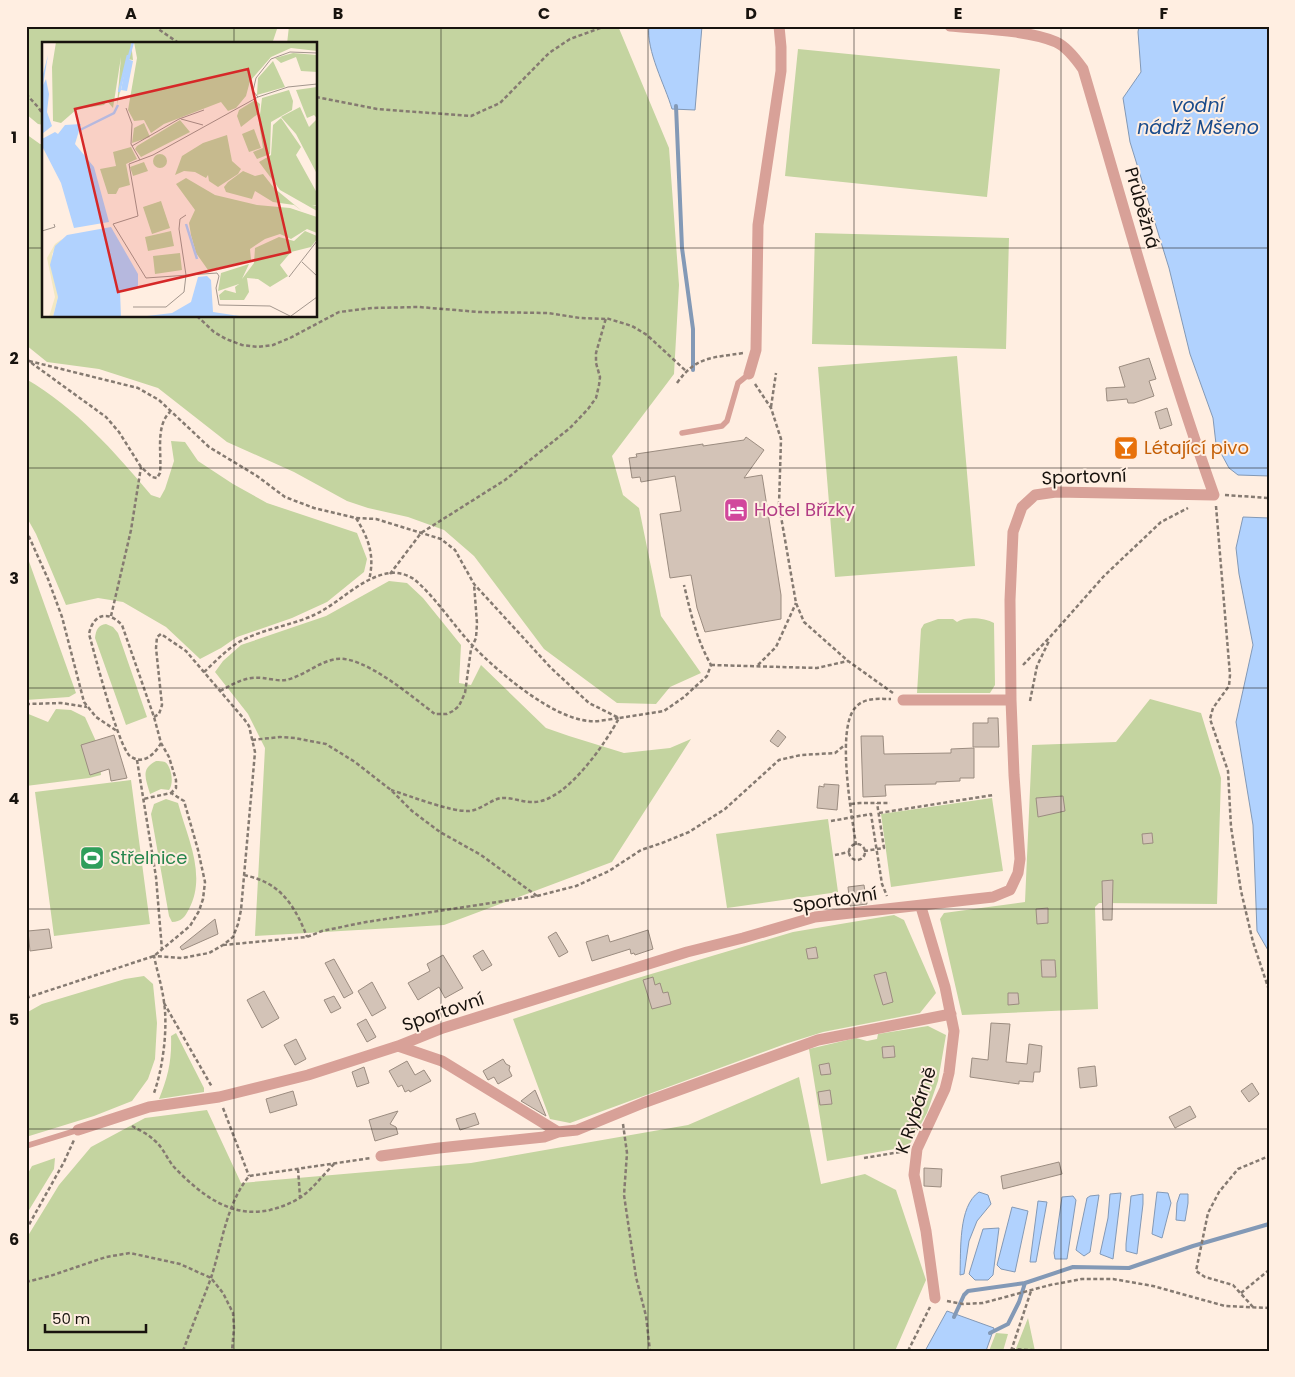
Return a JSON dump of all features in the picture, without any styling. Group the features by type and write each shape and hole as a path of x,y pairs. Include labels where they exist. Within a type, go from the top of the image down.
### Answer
{"street":[{"path":"749,374 756,350 758,225 781,71 779,26"},
{"name":"Průběžná","path":"950,26 1032,35 1057,42 1073,55 1083,69 1187,420 1214,495"},
{"name":"Sportovní","path":"78,1130 150,1107 219,1097 308,1075 398,1046 443,1028 687,952 815,917 994,898 1010,890 1014,883 1020,859 1010,678 1010,584 1013,532 1022,507 1035,495 1056,492 1214,495"},
{"path":"902,700 1011,700"},
{"name":"K Rybárně","path":"922,907 952,1014 954,1032 949,1072 938,1108 917,1149 914,1175 926,1232 935,1298"},
{"path":"381,1156 544,1137 558,1132 577,1130 818,1040 952,1014"},
{"path":"398,1046 442,1061 558,1132"}],"lane":[{"path":"682,433 722,426 727,421 738,383 749,374"},
{"path":"26,1146 78,1130"}],"path":[{"path":"154,26 177,42"},
{"path":"318,97 377,109 472,116 500,103 556,48 570,39 606,26"},
{"path":"26,94 42,113"},
{"path":"199,318 214,332 226,339 242,345 258,346 273,345 290,338 339,312 372,308 419,307 479,312 548,313 580,318 606,319 632,326 647,335 686,371"},
{"path":"390,574 421,533 505,480 570,428 588,409 596,398 600,386 596,353 606,319"},
{"path":"677,383 686,371 703,359 756,350"},
{"path":"28,360 138,388 159,400 170,412 176,414 209,447 257,476 285,497 314,508 356,518 376,519 441,539 455,550 474,584 551,668 589,703 619,718"},
{"path":"28,360 106,417 119,432 141,467 152,478 157,478 160,473 162,427 166,415 170,412"},
{"path":"771,408 776,373"},
{"path":"749,374 771,408 781,439 779,505 796,604 804,622 848,661 902,700"},
{"path":"111,616 132,530 141,467"},
{"path":"1269,498 1214,495 1230,675 1229,686 1214,708 1210,719 1228,771 1231,827 1241,891 1253,942 1269,990"},
{"path":"1010,678 1050,637 1104,576 1161,522 1193,505"},
{"path":"356,518 367,540 372,559 369,580"},
{"path":"26,530 48,579 62,617 84,702 96,717 117,731"},
{"path":"204,672 240,642 314,615 369,580 398,573 414,579 472,646 514,684 564,714 589,721 664,712 708,676 711,665 699,642 684,585"},
{"path":"220,691 244,678 258,677 284,680 338,658 370,667 434,714 447,714 459,706 464,693 472,646 476,638 477,623 474,584"},
{"path":"758,666 776,647 796,604"},
{"path":"143,799 171,793 176,788 176,780 169,757 161,743 122,625 111,616 99,617 93,622 89,634 117,731 125,749 129,756 137,760 148,758 155,753 161,743"},
{"path":"154,718 159,714 162,704 156,648 157,637 161,634 186,651 244,719 249,726 255,752 244,875 238,924 233,937 209,953 182,958 154,956"},
{"path":"1030,701 1037,666 1050,637"},
{"path":"711,665 817,668 848,661"},
{"path":"856,845 845,745 850,716 855,708 868,700 876,698 902,700"},
{"path":"26,704 61,703 89,708"},
{"path":"391,790 444,806 469,811 503,798 536,802 561,790 572,780 609,737 619,718"},
{"path":"252,740 287,737 326,744 355,762 433,826 481,855 537,896"},
{"path":"223,945 307,937 322,931 366,922 537,896 576,886 609,871 641,850 689,832 725,810 779,760 801,755 835,753 845,745"},
{"path":"137,760 156,877 162,950"},
{"path":"26,998 154,956 190,926 199,911 205,882 184,801 171,793"},
{"path":"879,813 993,795"},
{"path":"851,804 860,802 890,803"},
{"path":"864,851 884,848 877,803"},
{"path":"831,821 871,814 882,884 892,910"},
{"path":"856,845 861,846 864,851 863,856 859,860 851,858 849,852 851,847 856,845"},
{"path":"835,855 849,852"},
{"path":"244,875 267,882 284,895 298,915 307,937"},
{"path":"150,1107 157,1085 164,1040 164,1002 154,956"},
{"path":"164,1002 208,1081 219,1097 249,1176"},
{"path":"620,1113 628,1153 624,1195 636,1277 646,1316 650,1351"},
{"path":"117,1118 154,1139 173,1166 203,1195 231,1209 245,1212 261,1212 278,1208 300,1197 334,1163"},
{"path":"26,1230 64,1162 78,1130"},
{"path":"864,1158 917,1149"},
{"path":"183,1351 211,1278 231,1209 240,1188 249,1176 381,1156"},
{"path":"1253,1308 1233,1284 1205,1277 1196,1271 1208,1213 1219,1192 1238,1169 1269,1156"},
{"path":"298,1169 300,1197"},
{"path":"26,1282 99,1259 130,1253 180,1264 211,1278 223,1293 233,1313 232,1351"},
{"path":"1241,1293 1269,1270"},
{"path":"908,1351 923,1318 935,1298 963,1304 983,1302 1082,1278 1113,1278 1153,1286 1225,1306 1269,1308"},
{"path":"1031,1291 1011,1350 1029,1349 1046,1351"},
{"path":"1078,1351 1094,1351"}],"green space":[{"path":"26,26 278,26 273,42 42,42 42,125 38,124 26,114"},
{"path":"289,26 618,26 669,148 679,285 674,374 612,456 623,495 639,508 661,616 701,673 670,687 656,704 617,703 544,649 474,556 444,530 408,517 347,501 294,472 227,442 158,388 99,369 47,362 26,345 26,134 42,144 42,318 318,318 318,42 287,42"},
{"path":"798,49 1000,69 987,197 785,176"},
{"path":"815,233 1009,238 1006,349 812,344"},
{"path":"957,356 975,566 835,577 818,367"},
{"path":"26,379 78,417 123,462 151,495 160,498 165,489 174,461 171,441 185,442 198,461 267,503 357,533 367,559 364,572 327,602 292,618 237,637 200,659 166,627 123,602 98,598 66,605 36,534 26,516"},
{"path":"26,553 76,693 69,697 26,700"},
{"path":"389,581 407,583 423,598 461,645 459,683 471,685 481,665 546,728 624,753 670,748 691,739 612,862 444,925 255,936 265,748 248,714 215,672 223,661 241,645 326,616"},
{"path":"976,618 994,623 995,685 990,693 917,693 921,629 924,624 938,619 953,619 957,622"},
{"path":"106,624 113,627 118,633 147,717 126,725 95,638 98,628"},
{"path":"1150,699 1201,713 1221,778 1217,904 1099,903 1095,907 1098,1009 962,1015 940,919 944,913 1025,902 1032,745 1116,742"},
{"path":"56,709 71,710 85,717 99,748 101,775 26,786 26,713 48,722"},
{"path":"156,761 162,761 167,764 171,771 171,787 169,790 161,789 150,794 146,771"},
{"name":"Střelnice","path":"131,780 150,924 54,936 35,792"},
{"path":"992,798 1003,871 891,887 881,814"},
{"path":"166,799 178,803 196,869 194,896 189,909 182,919 172,922 169,916 151,814 154,804"},
{"path":"828,819 838,892 727,908 716,834"},
{"path":"894,915 904,920 936,993 920,1013 823,1032 785,1044 570,1123 550,1119 513,1019 631,980 793,932"},
{"path":"144,976 153,984 157,1023 155,1059 148,1079 132,1101 94,1116 26,1137 26,1013 42,1004 125,979"},
{"path":"928,1026 946,1035 938,1081 927,1113 910,1144 906,1147 827,1161 809,1049 856,1038 867,1041 877,1039 878,1034"},
{"path":"176,1033 204,1088 204,1092 159,1099 169,1068 171,1036"},
{"path":"799,1077 821,1184 865,1174 896,1190 926,1280 895,1351 26,1351 26,1239 59,1185 91,1147 145,1118 207,1110 241,1183 471,1163 688,1125"},
{"path":"55,1158 54,1169 26,1215 26,1177 32,1166"},
{"path":"1028,1318 1035,1351 1015,1351"},
{"path":"996,1333 1008,1334 1003,1351 989,1351"}],"water":[{"path":"649,26 702,26 695,110 672,109 653,57 650,46"},
{"name":"vodní nádrž Mšeno","path":"1139,26 1269,26 1269,476 1238,475 1229,468 1216,444 1213,418 1190,354 1169,268 1130,142 1123,98 1141,72"},
{"path":"1243,517 1269,518 1269,952 1257,931 1253,825 1236,722 1253,645 1239,574 1236,548"},
{"path":"979,1192 988,1195 991,1204 977,1221 969,1241 964,1274 960,1275 964,1218 972,1199"},
{"path":"1157,1192 1168,1193 1171,1203 1162,1238 1152,1234"},
{"path":"1121,1193 1113,1259 1100,1254 1108,1218 1110,1194"},
{"path":"1143,1194 1137,1254 1126,1251 1126,1244 1131,1196"},
{"path":"1180,1194 1188,1194 1185,1221 1176,1220 1177,1203"},
{"path":"1099,1195 1090,1252 1084,1256 1076,1250 1087,1198"},
{"path":"1073,1196 1076,1200 1067,1259 1055,1259 1054,1253 1062,1197"},
{"path":"1038,1201 1047,1202 1036,1262 1030,1262"},
{"path":"1012,1207 1028,1211 1015,1272 1001,1269 997,1265"},
{"path":"999,1228 993,1275 988,1280 975,1280 969,1274 983,1229"},
{"path":"947,1311 994,1328 986,1351 925,1351"}],"building":[{"path":"1149,358 1156,379 1149,381 1154,396 1134,403 1128,403 1127,399 1107,401 1106,388 1125,387 1119,367"},
{"path":"1167,408 1172,425 1160,429 1155,412"},
{"path":"746,437 764,450 744,478 762,475 781,595 781,619 705,632 697,608 691,575 670,578 660,514 681,511 675,476 641,482 640,477 632,478 629,458 637,457 636,454 744,440"},
{"path":"988,718 998,718 999,747 973,747 973,723 988,723"},
{"path":"778,730 786,737 778,747 770,741"},
{"path":"114,735 127,778 111,781 109,769 90,775 81,745"},
{"path":"861,736 883,736 884,754 951,753 951,749 974,748 974,778 960,778 960,781 936,782 936,784 885,785 886,796 863,797"},
{"path":"824,784 839,785 837,810 817,808 819,786 824,787"},
{"path":"1063,796 1065,811 1038,817 1036,798"},
{"path":"1152,833 1153,843 1143,844 1142,834"},
{"path":"1113,880 1112,920 1103,920 1102,881"},
{"path":"864,885 867,904 850,906 848,887"},
{"path":"1048,908 1048,923 1037,924 1036,909"},
{"path":"215,919 218,934 182,950 180,947"},
{"path":"49,929 52,948 30,951 28,931"},
{"path":"648,930 653,949 635,955 634,953 631,954 630,949 592,961 586,942 608,935 610,942"},
{"path":"556,932 568,952 559,957 548,937"},
{"path":"816,947 818,958 808,959 806,949"},
{"path":"483,950 492,965 482,971 473,956"},
{"path":"443,955 463,988 445,998 439,987 418,1000 408,983 430,971 427,964"},
{"path":"334,959 353,993 344,998 325,963"},
{"path":"1041,960 1055,960 1056,977 1042,977"},
{"path":"886,972 893,1002 883,1005 874,975"},
{"path":"653,977 655,985 660,983 663,993 668,992 671,1004 652,1009 643,980"},
{"path":"372,982 386,1008 372,1016 358,991"},
{"path":"264,991 279,1018 262,1028 247,1000"},
{"path":"1008,993 1018,993 1019,1004 1008,1005"},
{"path":"334,996 341,1008 331,1013 324,1000"},
{"path":"366,1019 376,1037 367,1042 357,1024"},
{"path":"991,1023 1010,1024 1006,1062 1027,1064 1029,1044 1042,1046 1040,1072 1034,1072 1033,1082 1019,1081 1019,1084 970,1077 972,1058 988,1060"},
{"path":"296,1039 306,1059 295,1065 284,1045"},
{"path":"894,1046 895,1057 883,1058 882,1047"},
{"path":"503,1059 510,1066 509,1070 512,1076 498,1084 494,1077 488,1080 483,1071"},
{"path":"407,1061 415,1075 424,1070 431,1081 410,1092 409,1090 405,1092 402,1085 398,1087 389,1071"},
{"path":"829,1063 831,1074 821,1075 819,1065"},
{"path":"1095,1066 1097,1086 1080,1088 1078,1068"},
{"path":"364,1067 369,1083 357,1087 352,1072"},
{"path":"1252,1083 1259,1094 1249,1102 1241,1091"},
{"path":"535,1090 546,1116 521,1101"},
{"path":"830,1090 832,1104 820,1105 818,1092"},
{"path":"293,1091 297,1105 270,1113 266,1099"},
{"path":"1190,1106 1196,1117 1175,1128 1169,1117"},
{"path":"398,1111 390,1124 396,1127 398,1134 375,1141 369,1120"},
{"path":"475,1113 479,1124 460,1130 456,1119"},
{"path":"1059,1162 1062,1174 1003,1189 1001,1176"},
{"path":"924,1168 942,1169 941,1187 924,1186"}],"waterway":[{"path":"676,106 682,248 693,329 693,370"},
{"path":"990,1333 1008,1324 1019,1302 1025,1283 1073,1267 1129,1268 1193,1246 1269,1224"},
{"path":"954,1317 964,1295 968,1291 1025,1283"}],"place":[{"name":"Létající pivo","path":"1126,448"},
{"name":"Hotel Břízky","path":"736,510"},
{"name":"Střelnice","path":"92,858"}]}
